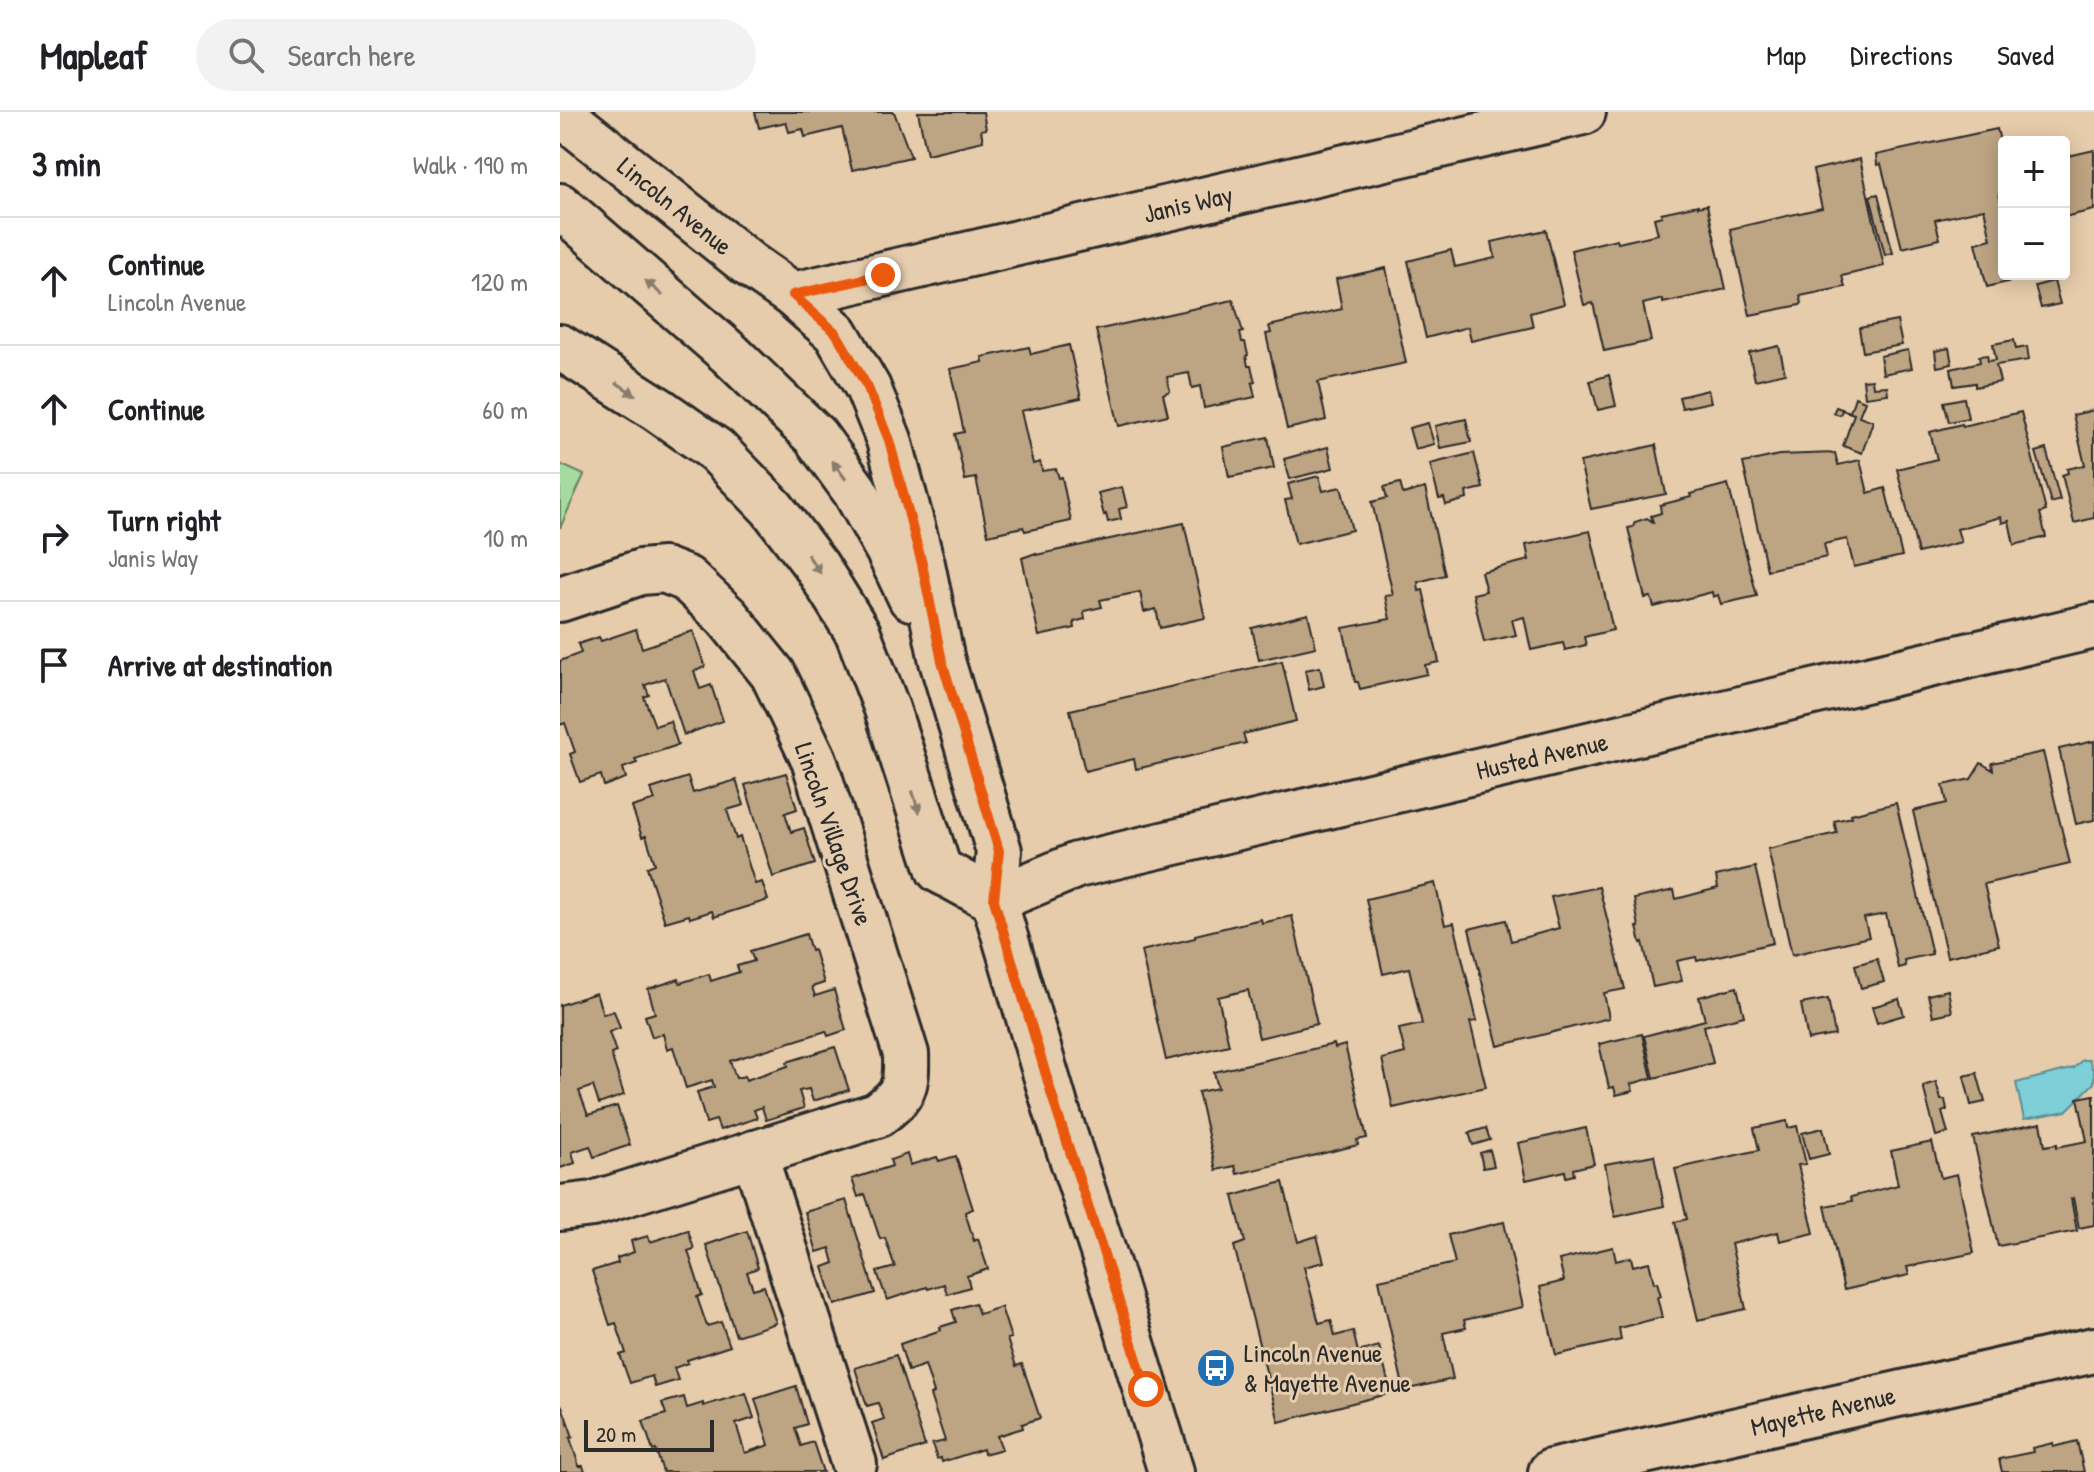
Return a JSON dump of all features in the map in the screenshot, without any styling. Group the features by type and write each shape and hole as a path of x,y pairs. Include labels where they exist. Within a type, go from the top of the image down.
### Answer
{"street":[{"name":"Janis Way","path":"793,295 1583,112"},
{"name":"Lincoln Avenue","path":"560,113 750,265 793,295 836,333 868,388 889,440 922,564 942,661"},
{"path":"560,206 730,354 815,436 855,491 888,550 942,661 999,851 994,900 1057,1112 1171,1472"},
{"path":"560,347 716,450 772,508 817,567 858,633 887,709 939,870 994,900"},
{"name":"Lincoln Village Drive","path":"560,599 641,572 664,570 687,579 727,617 773,674 814,760 906,1054 907,1079 896,1101 877,1115 593,1204 560,1208"},
{"name":"Husted Avenue","path":"994,900 1077,865 2094,626"},
{"path":"754,1153 854,1464"},
{"name":"Mayette Avenue","path":"1551,1472 2094,1350"}],"green space":[{"path":"560,464 584,475 560,528"}],"water":[{"path":"2082,1060 2089,1060 2094,1083 2066,1111 2024,1119 2016,1083 2074,1068"}],"building":[{"path":"755,112 894,112 911,157 852,170 842,128 805,137 803,129 789,132 786,122 759,128"},
{"path":"918,112 983,112 986,129 981,130 983,141 927,154"},
{"path":"1997,129 1998,280 2016,280 1987,287 1976,243 1991,239 1984,209 1935,220 1940,239 1902,248 1876,155"},
{"path":"2094,150 2094,210 2070,216 2070,208 2070,156"},
{"path":"1860,159 1884,266 1842,276 1845,287 1800,296 1800,305 1750,315 1730,229 1822,208 1813,170"},
{"path":"1878,194 1893,253 1885,255 1870,196"},
{"path":"1707,205 1726,289 1663,303 1663,299 1643,304 1651,341 1604,351 1593,303 1584,305 1571,250 1617,239 1618,243 1658,234 1654,218 1662,216 1661,213"},
{"path":"1546,230 1564,304 1530,313 1533,327 1471,341 1468,327 1426,338 1408,261 1451,250 1455,267 1495,258 1492,242"},
{"path":"1386,268 1406,363 1318,382 1326,420 1287,429 1266,334 1271,333 1269,326 1342,309 1336,279"},
{"path":"2054,281 2060,304 2041,308 2035,286"},
{"path":"1233,300 1243,332 1240,333 1242,342 1245,342 1248,366 1251,366 1255,382 1252,383 1255,397 1204,408 1200,386 1192,388 1189,373 1167,377 1170,391 1163,394 1168,415 1119,426 1096,330"},
{"path":"1897,321 1902,345 1863,352 1859,328"},
{"path":"2014,340 2016,349 2027,347 2029,360 1996,365 2000,382 1975,387 1975,383 1954,386 1951,369 1980,362 1979,356 1987,355 1988,361 1996,360 1993,344"},
{"path":"1069,345 1081,398 1021,411 1033,464 1040,462 1042,471 1056,469 1059,478 1062,477 1071,521 988,535 976,478 965,480 955,434 964,432 950,369 983,362 982,357 1029,347 1031,354"},
{"path":"1779,346 1785,373 1755,380 1749,353"},
{"path":"1949,348 1952,364 1937,367 1935,351"},
{"path":"1908,350 1912,368 1883,374 1880,356"},
{"path":"1609,375 1616,406 1598,410 1590,381"},
{"path":"1872,379 1873,387 1887,386 1888,394 1865,397 1863,380"},
{"path":"1708,390 1711,402 1682,408 1679,397"},
{"path":"1855,397 1865,401 1859,416 1873,421 1862,453 1843,446 1854,414 1842,410 1840,415 1833,413 1836,407 1850,412"},
{"path":"1964,398 1968,418 1949,422 1944,402"},
{"path":"2094,410 2094,518 2074,523 2062,475 2068,473 2067,469 2085,465 2073,415"},
{"path":"2021,412 2046,511 2040,513 2046,537 2014,545 2009,521 2002,523 2001,517 1957,529 1961,542 1918,553 1897,469 1937,459 1930,432"},
{"path":"1466,419 1471,442 1440,448 1435,426"},
{"path":"1428,423 1434,444 1415,449 1409,428"},
{"path":"1268,437 1274,468 1229,477 1223,447"},
{"path":"1656,445 1666,494 1591,509 1580,462"},
{"path":"1328,447 1333,468 1290,479 1284,459"},
{"path":"2046,449 2060,500 2051,503 2036,452"},
{"path":"1474,453 1483,488 1466,492 1467,499 1446,505 1444,498 1439,499 1430,464"},
{"path":"1835,453 1838,465 1860,460 1868,493 1885,488 1902,556 1854,567 1847,539 1824,544 1827,557 1767,570 1743,463 1779,455"},
{"path":"1319,476 1323,491 1341,487 1352,530 1296,544 1285,500 1292,499 1288,484"},
{"path":"1400,483 1403,494 1425,488 1445,575 1418,582 1419,591 1423,590 1439,662 1425,665 1427,674 1360,689 1358,682 1355,682 1343,628 1390,619 1385,596 1393,595 1372,502 1387,498 1384,487"},
{"path":"1728,484 1757,596 1721,604 1718,595 1713,597 1712,592 1654,607 1651,597 1645,598 1628,528 1647,518 1653,522 1651,516 1661,513 1660,505"},
{"path":"1122,487 1127,507 1119,509 1121,519 1108,522 1098,493"},
{"path":"1184,523 1205,618 1160,628 1156,609 1144,612 1140,592 1100,600 1102,607 1084,611 1085,619 1074,622 1075,628 1039,636 1022,558"},
{"path":"1590,531 1613,630 1584,637 1586,645 1565,650 1563,643 1531,650 1524,617 1512,620 1516,635 1484,642 1473,594 1486,591 1481,572 1529,560 1526,545"},
{"path":"1308,614 1316,647 1259,660 1252,628"},
{"path":"636,629 642,648 693,631 705,667 694,671 700,689 711,685 723,721 684,735 665,678 645,685 649,695 644,697 655,726 670,721 678,745 635,759 637,763 623,768 626,778 604,786 601,775 580,782 570,754 575,752 565,723 560,725 560,661 581,653 578,644 599,637 601,641"},
{"path":"1282,661 1296,721 1243,734 1246,743 1136,769 1134,759 1085,771 1070,710"},
{"path":"1320,667 1324,686 1309,690 1305,670"},
{"path":"2094,741 2094,820 2076,824 2059,749"},
{"path":"2043,752 2070,864 1984,884 1999,945 1947,957 1913,811 1947,803 1943,785 1971,779 1981,763 1993,770 1992,763"},
{"path":"786,773 797,809 785,813 791,832 804,828 815,864 773,877 745,785"},
{"path":"688,777 693,793 736,780 744,805 727,810 736,839 740,837 755,884 762,882 768,900 714,917 712,911 665,922 647,867 655,864 632,807 655,800 651,789"},
{"path":"1896,803 1932,954 1904,960 1905,966 1898,968 1886,914 1864,918 1869,937 1792,955 1768,849 1837,833 1834,821"},
{"path":"1755,867 1773,943 1697,961 1696,957 1677,961 1682,981 1653,987 1637,927 1634,899 1674,890 1676,899 1718,888 1716,876"},
{"path":"1435,883 1445,925 1454,923 1477,1021 1470,1022 1486,1087 1393,1108 1382,1059 1405,1053 1399,1029 1422,1024 1409,968 1383,974 1366,899"},
{"path":"1599,887 1625,989 1604,993 1609,1018 1498,1046 1469,929 1506,920 1511,941 1559,928 1551,897"},
{"path":"1292,916 1317,1024 1259,1038 1248,990 1218,997 1229,1045 1166,1060 1141,951 1261,919 1262,923"},
{"path":"806,934 824,983 812,987 815,996 834,990 846,1030 828,1036 826,1031 730,1061 736,1078 745,1076 746,1080 788,1066 787,1062 835,1047 849,1090 813,1101 809,1089 799,1091 804,1108 766,1120 762,1107 754,1110 757,1118 720,1130 716,1120 706,1123 697,1092 714,1087 712,1080 686,1088 673,1047 667,1049 663,1034 652,1037 645,1016 655,1013 648,989 679,979 680,983 709,974 711,981 739,972 737,966 754,961 750,951"},
{"path":"1877,959 1884,982 1861,988 1855,965"},
{"path":"1737,987 1744,1016 1704,1026 1713,1063 1654,1078 1644,1036 1705,1020 1699,997"},
{"path":"1948,990 1952,1012 1933,1016 1928,995"},
{"path":"596,993 603,1014 614,1011 620,1028 609,1032 616,1052 611,1054 624,1095 599,1104 593,1086 579,1091 588,1115 617,1106 630,1145 594,1157 590,1146 572,1152 575,1163 560,1168 560,1005"},
{"path":"1828,999 1835,1035 1808,1040 1801,1004"},
{"path":"1899,999 1904,1015 1877,1023 1872,1007"},
{"path":"1642,1034 1652,1078 1631,1084 1633,1091 1616,1095 1614,1087 1609,1088 1599,1044"},
{"path":"1334,1044 1335,1048 1345,1045 1367,1138 1357,1140 1358,1145 1237,1174 1235,1166 1216,1170 1198,1092 1218,1088 1214,1072"},
{"path":"1977,1073 1985,1102 1971,1105 1964,1076"},
{"path":"1936,1082 1941,1100 1945,1100 1947,1110 1942,1112 1948,1133 1936,1136 1923,1086"},
{"path":"2094,1095 2094,1225 2079,1228 2073,1198 2077,1231 1998,1246 1973,1137 2041,1123 2045,1146 2057,1144 2057,1147 2087,1141 2078,1098"},
{"path":"1787,1121 1788,1128 1797,1126 1806,1164 1798,1165 1814,1233 1780,1241 1778,1232 1731,1244 1746,1309 1698,1320 1675,1222 1687,1219 1675,1169 1759,1150 1754,1128"},
{"path":"1486,1128 1490,1140 1473,1145 1469,1133"},
{"path":"1586,1128 1594,1164 1573,1169 1574,1175 1566,1177 1565,1171 1526,1180 1518,1143"},
{"path":"1823,1128 1829,1154 1809,1159 1802,1133"},
{"path":"1932,1142 1941,1178 1957,1174 1974,1253 1907,1267 1909,1275 1844,1290 1825,1206 1852,1201 1851,1197 1898,1185 1891,1151"},
{"path":"1490,1150 1494,1166 1483,1168 1480,1153"},
{"path":"907,1154 910,1165 937,1157 939,1161 956,1156 973,1209 965,1212 974,1241 978,1239 988,1269 967,1276 970,1287 947,1294 944,1284 887,1300 877,1272 895,1267 885,1238 880,1239 865,1194 858,1197 852,1179 892,1166 890,1160"},
{"path":"1654,1155 1664,1206 1615,1217 1605,1164"},
{"path":"1283,1182 1298,1242 1317,1236 1324,1262 1304,1267 1319,1323 1331,1320 1335,1336 1353,1331 1358,1352 1379,1346 1391,1393 1279,1422 1234,1246 1245,1242 1233,1196"},
{"path":"846,1200 875,1293 835,1305 823,1267 834,1263 830,1248 817,1252 805,1212"},
{"path":"1504,1222 1523,1307 1464,1320 1466,1328 1443,1333 1453,1379 1404,1390 1379,1280 1455,1263 1448,1235"},
{"path":"688,1230 694,1249 688,1251 702,1295 697,1297 707,1326 721,1322 730,1346 687,1360 688,1363 674,1368 678,1380 655,1387 652,1376 630,1383 620,1355 626,1353 616,1323 610,1325 592,1271 618,1263 617,1258 634,1252 631,1241 648,1236 650,1242"},
{"path":"747,1231 758,1268 747,1272 753,1289 764,1286 776,1323 736,1336 706,1245"},
{"path":"1613,1247 1616,1261 1631,1257 1633,1266 1649,1262 1661,1296 1657,1297 1662,1317 1619,1328 1621,1340 1556,1355 1540,1287 1564,1281 1559,1260"},
{"path":"975,1303 979,1314 1001,1307 1016,1366 1022,1364 1040,1418 1022,1424 1023,1428 997,1436 1002,1449 984,1454 983,1449 942,1462 941,1458 937,1459 932,1444 945,1441 930,1395 934,1393 925,1365 908,1371 900,1344 956,1322 952,1310"},
{"path":"896,1355 925,1446 884,1460 872,1423 884,1419 878,1403 867,1406 855,1368"},
{"path":"796,1386 807,1424 795,1428 801,1446 813,1442 823,1472 663,1472 643,1421 666,1414 662,1403 684,1397 687,1408 746,1393 754,1418 736,1424 745,1453 769,1445 755,1399"},
{"path":"562,1406 579,1466 583,1466 585,1472 560,1472"},
{"path":"2077,1441 2084,1472 2002,1472 1999,1459 2033,1452 2032,1448 2053,1443 2053,1447"}],"place":[{"name":"Lincoln Avenue & Mayette Avenue","path":"1216,1368"}],"route":[{"path":"883,275 793,295 836,333 868,388 889,440 922,564 942,661 999,851 994,900 1057,1112 1146,1389"}]}
